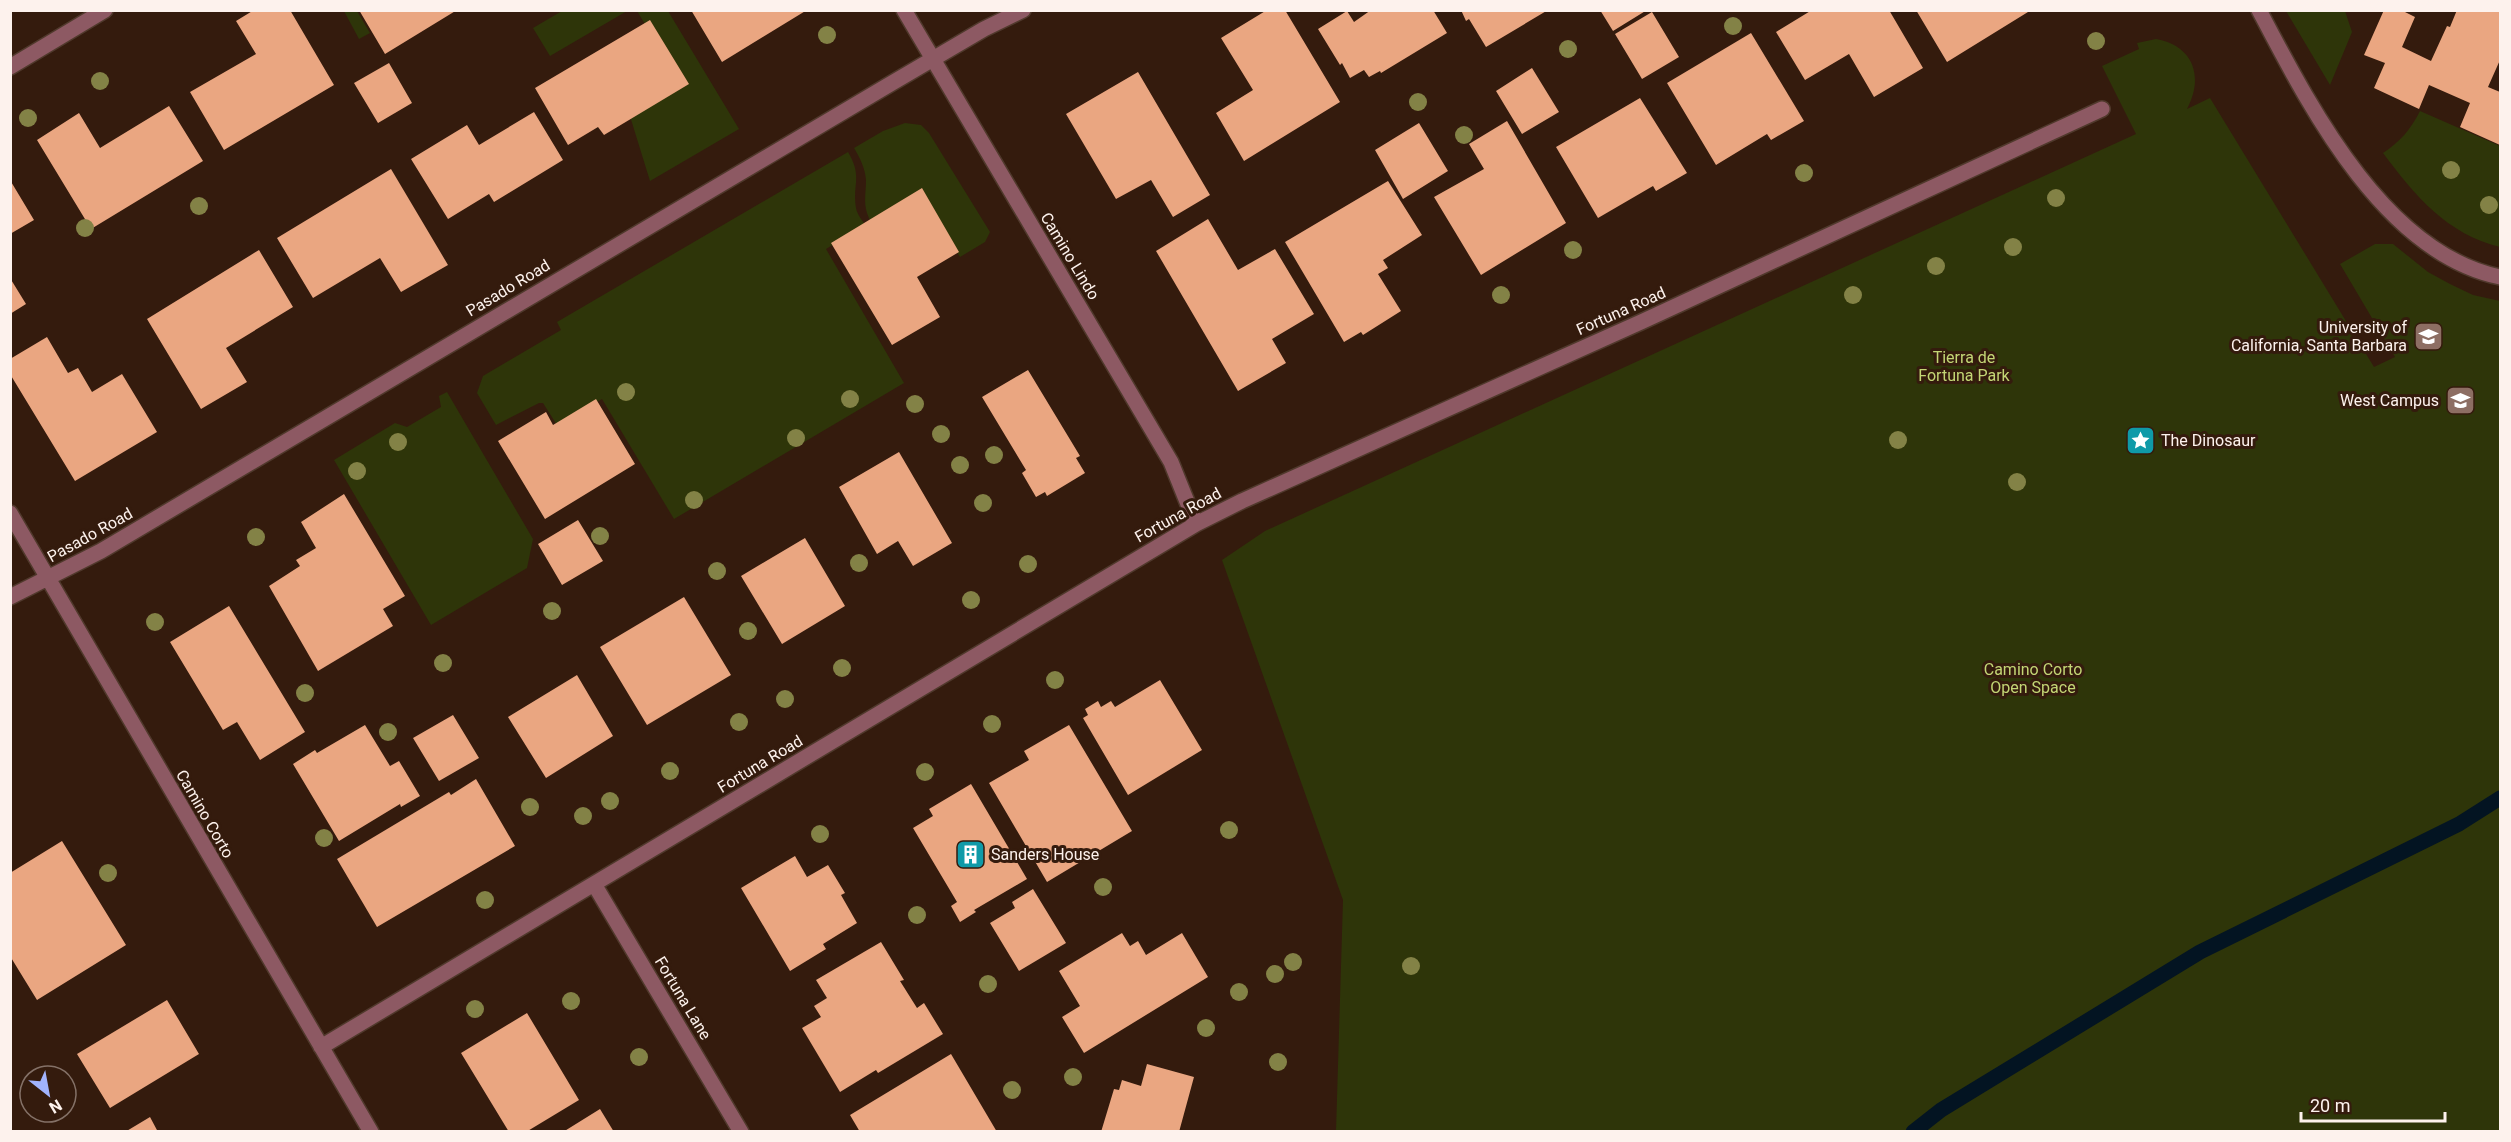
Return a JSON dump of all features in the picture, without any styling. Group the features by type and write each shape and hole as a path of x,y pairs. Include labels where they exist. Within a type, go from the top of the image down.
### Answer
{"street":[{"path":"10,67 105,10"},
{"name":"Camino Lindo","path":"904,10 1171,462 1196,524"},
{"name":"Pasado Road","path":"10,597 101,551 984,29 1023,10"},
{"path":"2259,10 2309,103 2358,173 2397,220 2436,252 2479,273 2500,277"},
{"name":"Fortuna Road","path":"321,1047 1196,524 2102,109"},
{"name":"Camino Corto","path":"10,513 371,1131"},
{"name":"Fortuna Lane","path":"594,884 741,1131"}],"green space":[{"path":"344,11 357,11 370,33 359,39"},
{"path":"562,11 627,11 550,56 533,28"},
{"path":"637,11 668,11 739,129 650,181 629,113 680,82"},
{"path":"2286,11 2345,11 2352,32 2330,85"},
{"name":"Camino Corto Open Space","path":"2156,39 2179,48 2187,56 2195,75 2195,86 2187,109 2210,98 2374,367 2395,357 2340,264 2375,244 2393,244 2428,272 2450,284 2473,295 2500,301 2500,1131 1336,1131 1343,900 1222,560 1265,531 2136,134 2102,66 2139,49 2137,43"},
{"path":"2420,111 2500,146 2500,247 2481,241 2448,223 2407,184 2383,153 2405,135"},
{"path":"905,123 921,125 929,133 990,232 985,242 960,257 920,192 871,222 868,216 865,201 866,180 862,163 854,148 883,131"},
{"path":"848,152 856,174 856,208 865,225 826,249 904,383 674,519 602,399 557,425 543,403 539,403 496,425 477,393 483,376 561,330 557,322"},
{"path":"447,392 533,539 527,568 431,625 334,460 395,423 407,427 441,407 439,396"}],"building":[{"path":"254,10 290,10 334,85 224,150 190,92 256,54 236,21"},
{"path":"359,10 457,10 385,54"},
{"path":"691,10 807,10 722,62"},
{"path":"1267,10 1285,10 1340,102 1244,161 1216,113 1253,90 1221,38"},
{"path":"1371,10 1433,10 1447,33 1381,73 1380,71 1369,77 1364,70 1350,78 1318,29 1347,11 1354,22"},
{"path":"1461,10 1548,10 1486,47 1469,19 1466,21"},
{"path":"1600,10 1647,10 1613,31"},
{"path":"1812,10 1889,10 1923,68 1874,97 1849,54 1805,80 1776,32"},
{"path":"1916,10 2026,10 2028,12 1947,62"},
{"path":"2384,10 2401,10 2415,17 2402,47 2431,61 2457,10 2500,10 2500,60 2488,87 2500,92 2500,145 2460,127 2470,103 2429,85 2419,109 2374,88 2385,63 2364,55"},
{"path":"1652,12 1679,57 1642,79 1615,34"},
{"path":"650,20 689,84 604,135 598,127 568,145 535,88"},
{"path":"1751,33 1804,121 1771,140 1767,134 1716,165 1667,83"},
{"path":"389,63 412,103 378,123 354,83"},
{"path":"1532,68 1559,112 1522,134 1496,91"},
{"path":"1138,72 1210,195 1173,217 1151,180 1116,199 1066,114"},
{"path":"1640,98 1687,173 1656,191 1653,186 1598,218 1556,147"},
{"path":"169,106 203,161 91,229 37,140 79,113 100,148"},
{"path":"534,112 563,160 494,202 489,194 448,219 411,159 467,125 479,145"},
{"path":"1507,121 1566,223 1481,275 1434,197 1484,169 1469,144"},
{"path":"1419,123 1448,171 1403,199 1375,150"},
{"path":"391,169 448,265 401,292 380,258 313,298 277,238"},
{"path":"10,180 34,220 10,234"},
{"path":"1388,181 1422,235 1383,260 1388,268 1378,274 1401,311 1363,335 1361,332 1344,342 1285,242"},
{"path":"922,188 959,252 917,277 940,317 892,345 831,243"},
{"path":"1208,219 1238,270 1275,249 1314,314 1272,339 1286,363 1238,391 1156,251"},
{"path":"259,250 293,307 226,348 247,382 201,409 147,319"},
{"path":"10,278 26,304 10,314"},
{"path":"47,337 68,373 78,368 92,392 122,374 157,432 75,481 10,374 10,359"},
{"path":"1028,370 1080,456 1076,458 1085,473 1047,496 1045,492 1036,497 1022,473 1026,470 982,397"},
{"path":"596,399 635,464 545,519 498,441 546,412 553,425"},
{"path":"899,452 952,543 913,566 898,541 877,554 839,487"},
{"path":"344,494 405,596 383,609 393,626 318,671 269,586 300,566 296,560 316,548 301,522"},
{"path":"578,520 603,561 562,585 538,544"},
{"path":"805,538 845,606 782,644 741,576"},
{"path":"684,597 731,675 647,725 600,647"},
{"path":"229,606 305,732 260,760 237,722 223,730 170,642"},
{"path":"577,675 613,736 546,778 508,717"},
{"path":"1160,680 1202,750 1128,795 1083,718 1088,715 1085,709 1098,701 1101,707 1111,701 1115,707"},
{"path":"453,715 479,758 439,781 413,738"},
{"path":"365,725 390,766 399,761 420,796 401,807 400,804 339,841 293,764 315,750 317,753"},
{"path":"1069,725 1132,831 1047,882 989,783 1029,760 1024,751"},
{"path":"476,779 515,846 377,927 337,859 449,792 451,795"},
{"name":"Sanders House","path":"971,784 1027,879 974,910 976,912 960,922 951,906 957,902 913,828 933,816 929,809"},
{"path":"62,841 126,945 37,1000 10,956 10,873"},
{"path":"795,856 807,877 828,865 845,893 841,895 857,923 823,944 826,949 790,971 741,888"},
{"path":"1033,889 1066,943 1019,971 990,923 1015,908 1012,902"},
{"path":"1122,933 1130,946 1138,941 1146,955 1182,933 1208,977 1084,1053 1062,1017 1080,1006 1059,971"},
{"path":"881,942 904,980 900,981 917,1008 924,1003 943,1034 878,1073 876,1070 840,1092 802,1028 821,1017 814,1006 827,998 816,980"},
{"path":"167,1000 199,1054 110,1108 77,1054"},
{"path":"527,1013 579,1100 526,1132 509,1132 461,1053"},
{"path":"951,1054 997,1132 860,1132 850,1115"},
{"path":"1147,1064 1194,1077 1179,1132 1101,1132 1114,1089 1119,1090 1122,1080 1141,1086"},
{"path":"600,1109 614,1132 563,1132"},
{"path":"150,1117 158,1132 125,1132"}],"waterway":[{"path":"1913,1132 1941,1110 2200,952 2459,824 2500,798"}],"place":[{"name":"University of California, Santa Barbara","path":"2428,336"},
{"name":"West Campus","path":"2460,400"},
{"name":"The Dinosaur","path":"2140,440"},
{"name":"Sanders House","path":"970,854"}],"park label":[{"name":"Tierra de Fortuna Park","path":"1964,366"}]}
